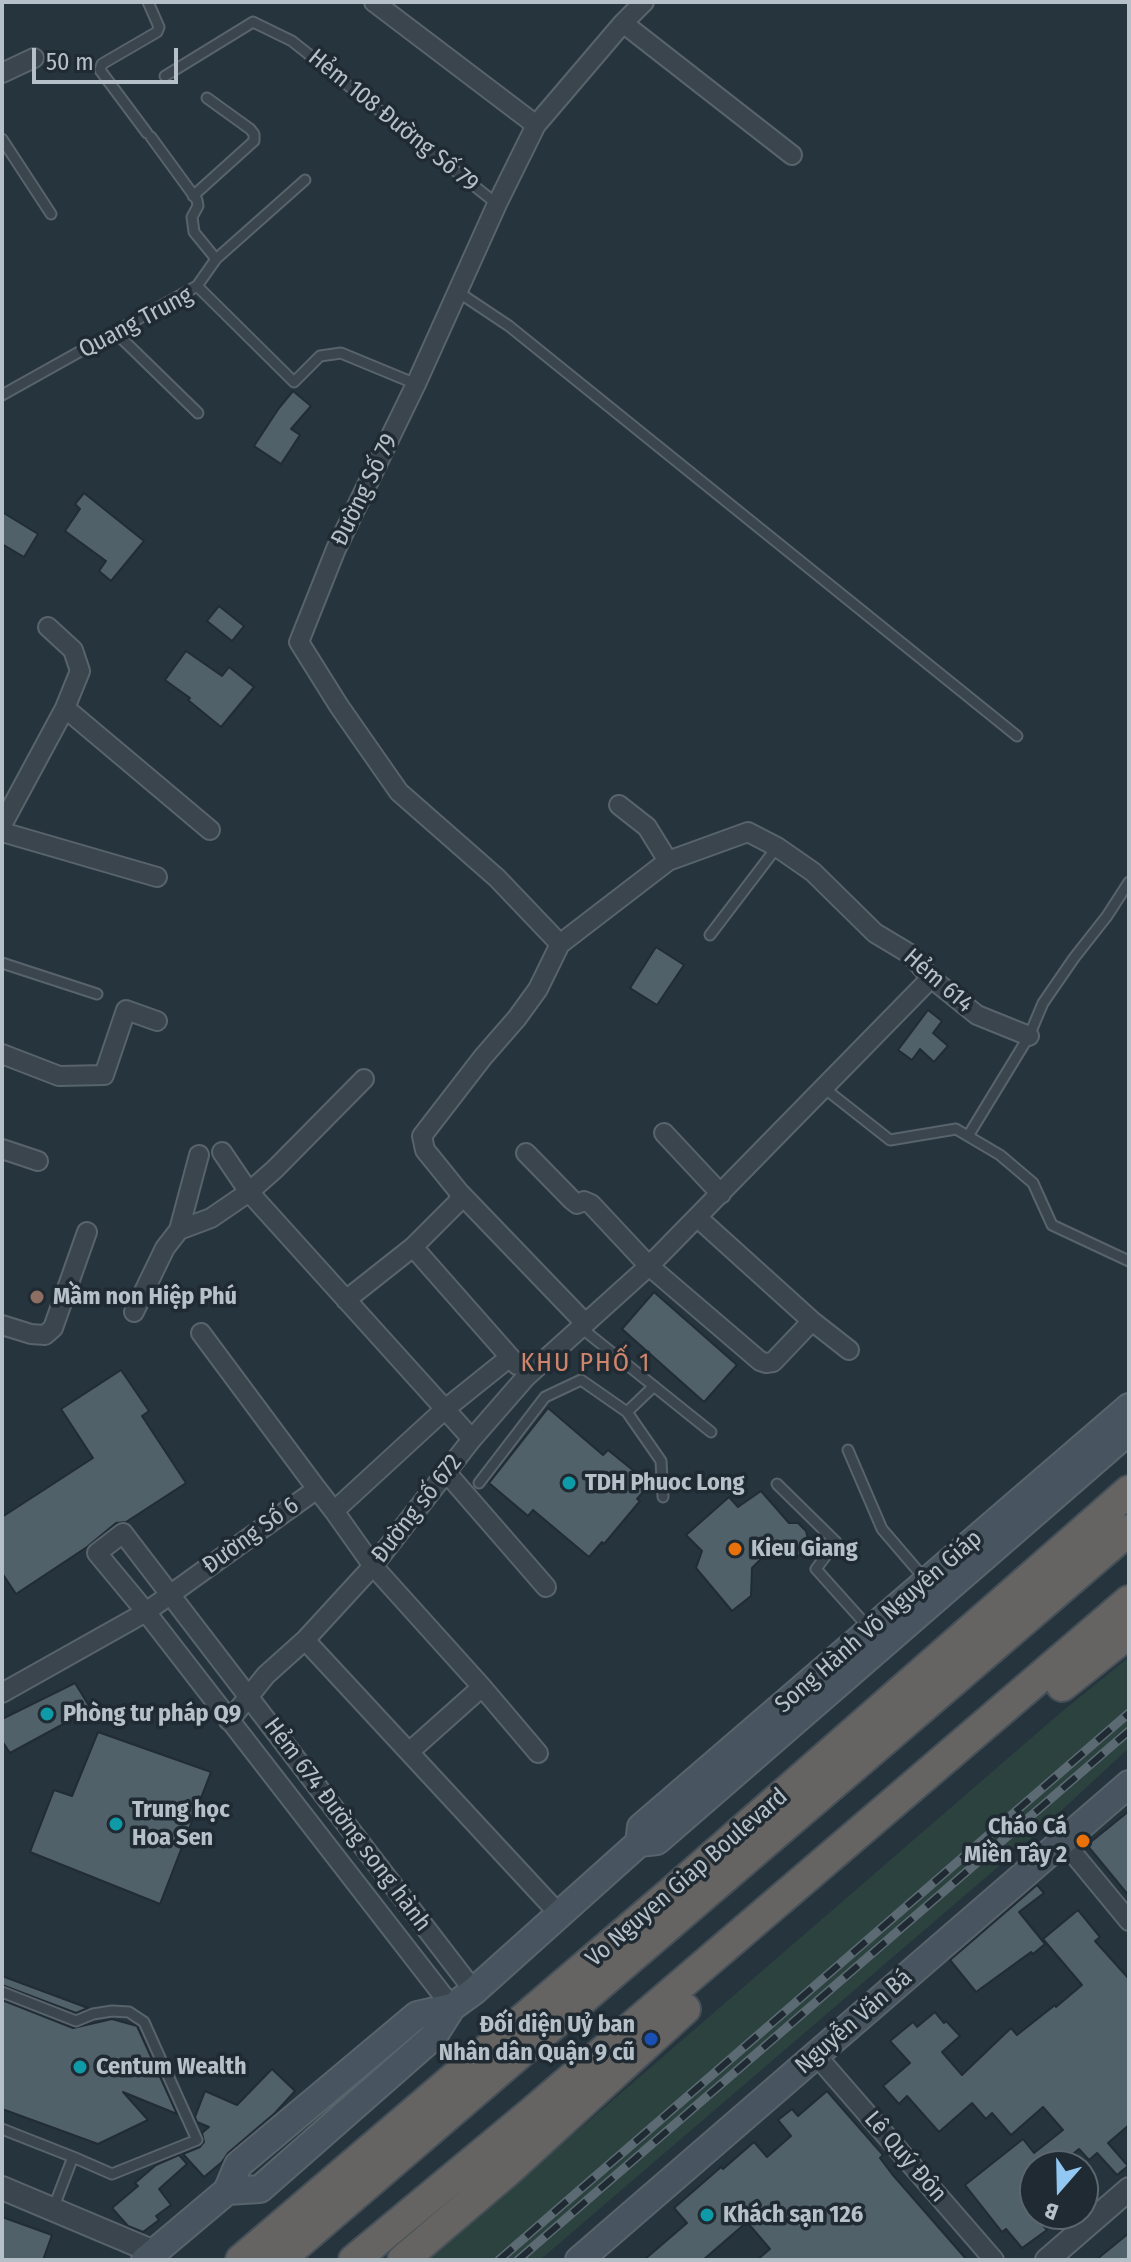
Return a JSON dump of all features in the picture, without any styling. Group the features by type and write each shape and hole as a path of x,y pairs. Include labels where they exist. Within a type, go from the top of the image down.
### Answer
{"highway":[{"name":"Vo Nguyen Giap Boulevard","path":"241,2260 673,1891 1129,1491"},
{"name":"Vo Nguyen Giap Boulevard","path":"279,2260 1129,1530"},
{"path":"354,2260 530,2114 1129,1601"},
{"path":"403,2260 511,2168 667,2024 1061,1687 1129,1633"},
{"path":"623,2034 667,2024"},
{"path":"511,2168 530,2114"}],"main road":[{"name":"Song Hành Võ Nguyên Giáp","path":"639,1843 641,1827 1129,1407"},
{"name":"Song Hành Võ Nguyên Giáp","path":"452,2007 474,1991 639,1843 657,1841 1129,1431"},
{"name":"Nguyễn Văn Bá","path":"579,2260 1129,1784"},
{"path":"149,2256 227,2191 238,2165 417,2015 452,2007"}],"street":[{"path":"374,2 536,125"},
{"name":"Đường Số 79","path":"560,944 497,878 399,792 299,642 336,549 536,125 644,2"},
{"path":"623,23 792,155"},
{"path":"2,73 34,58"},
{"path":"2,825 65,708 80,671 73,650 48,627"},
{"path":"65,708 210,830"},
{"path":"583,1325 459,1192 425,1150 422,1136 538,989 560,944 668,861 647,827 619,805"},
{"path":"2,832 157,877"},
{"name":"Hẻm 614","path":"668,861 748,832 777,847 813,872 875,933 910,954 931,978 977,1015 1029,1036"},
{"name":"Đường số 672","path":"229,1721 266,1675 305,1640 373,1566 472,1439 526,1377 698,1218 931,978"},
{"path":"2,1054 59,1076 104,1075 126,1010 157,1021"},
{"path":"179,1230 211,1218 249,1192 364,1079"},
{"path":"664,1133 721,1194"},
{"path":"2,1149 38,1161"},
{"path":"222,1152 249,1192 472,1439"},
{"path":"526,1153 577,1204 584,1201 591,1204 649,1266 760,1361 773,1362 812,1321"},
{"path":"134,1312 165,1248 179,1230 199,1155"},
{"path":"346,1300 413,1247 459,1201 459,1192"},
{"path":"698,1218 812,1321 849,1350"},
{"path":"2,1325 45,1335 53,1328 87,1232"},
{"path":"413,1247 526,1377"},
{"path":"201,1333 317,1489"},
{"name":"Đường Số 6","path":"2,1693 146,1612 317,1489 334,1511 444,1410 510,1357"},
{"path":"446,1472 546,1587"},
{"path":"334,1511 373,1566 538,1753"},
{"name":"Hẻm 674 Đường song hành","path":"452,2007 97,1553 123,1533 474,1991"},
{"path":"305,1640 560,1915"},
{"path":"409,1752 482,1687"},
{"path":"1063,1841 1129,1921"},
{"name":"Lê Quý Đôn","path":"816,2055 994,2260"},
{"path":"2,2188 149,2256"},
{"path":"1047,2260 1129,2189"}],"lane":[{"path":"148,2 159,27 157,32 102,64 100,70 193,196 198,206 192,217 194,232 216,259"},
{"name":"Hẻm 108 Đường Số 79","path":"165,76 253,22 292,41 497,204"},
{"path":"193,196 254,141 250,129 207,98"},
{"path":"2,139 51,214"},
{"path":"197,286 216,259 305,180"},
{"name":"Quang Trung","path":"2,395 197,286 294,382 320,356 341,353 416,384"},
{"path":"458,292 509,326 1017,736"},
{"path":"116,333 198,413"},
{"path":"710,935 777,847"},
{"path":"968,1136 1029,1036 1043,1003 1129,882"},
{"path":"2,963 97,994"},
{"path":"824,1088 890,1140 956,1129 1000,1155 1033,1183 1052,1225 1129,1261"},
{"path":"583,1325 711,1432"},
{"path":"479,1483 545,1397 581,1380 627,1412 661,1461 663,1497"},
{"path":"627,1412 654,1386"},
{"path":"848,1450 882,1529 926,1581"},
{"path":"777,1484 836,1542 816,1569 870,1629"},
{"path":"2,1992 76,2021 112,2011 129,2012 144,2022 197,2140 112,2174 2,2129"},
{"path":"53,2209 73,2157"}],"green space":[{"path":"1129,1657 1129,1748 1034,1836 540,2260 428,2260 1059,1714"}],"building":[{"path":"293,391 311,406 291,429 300,435 281,464 254,446"},
{"path":"84,493 144,541 111,581 99,571 106,561 65,531 80,509 75,504"},
{"path":"2,512 38,534 24,557 2,544"},
{"path":"219,606 244,626 232,641 207,621"},
{"path":"186,651 222,676 229,667 254,687 221,727 165,680"},
{"path":"656,947 684,965 657,1005 630,988"},
{"path":"928,1010 942,1021 933,1033 948,1046 934,1062 920,1049 912,1060 898,1050"},
{"path":"654,1292 737,1365 704,1402 622,1329"},
{"path":"121,1370 149,1411 142,1416 186,1483 126,1522 116,1523 87,1547 16,1594 2,1573 2,1517 93,1458 61,1409"},
{"name":"TDH Phuoc Long","path":"548,1408 603,1455 608,1450 650,1484 637,1499 640,1501 589,1557 533,1510 528,1516 489,1483"},
{"name":"Kieu Giang","path":"761,1491 789,1523 798,1523 806,1531 809,1543 801,1555 790,1556 771,1549 752,1568 751,1596 732,1611 696,1568 702,1551 686,1535 729,1497 738,1507"},
{"name":"Phòng tư pháp Q9","path":"75,1683 91,1709 10,1753 2,1741 2,1719"},
{"name":"Trung học Hoa Sen","path":"98,1732 211,1772 160,1904 30,1852 54,1790 72,1796"},
{"path":"1129,1811 1129,1896 1087,1845"},
{"path":"1037,1885 1044,1893 1019,1912 1045,1944 976,1992 950,1960"},
{"path":"1078,1910 1100,1937 1095,1941 1129,1979 1129,2125 1108,2143 1128,2166 1117,2175 1099,2155 1099,2150 1038,2150 1063,2130 1043,2107 1011,2135 992,2113 986,2119 972,2103 939,2132 907,2096 899,2104 883,2086 910,2063 890,2041 913,2022 917,2027 935,2012 960,2036 942,2052 962,2075 1011,2028 1017,2035 1082,1985 1043,1939"},
{"path":"2,1976 88,2008 76,2013 2,1985"},
{"name":"Centum Wealth","path":"2,2000 73,2028 112,2019 137,2026 177,2114 123,2092 148,2120 98,2144 2,2109"},
{"path":"272,2069 295,2091 204,2177 183,2154 204,2142 202,2133 209,2127 197,2122 195,2117 205,2091 237,2105"},
{"path":"827,2091 883,2155 880,2158 892,2174 967,2260 757,2260 770,2249 747,2222 703,2260 644,2260 687,2223 674,2208 754,2142 767,2157 791,2136 778,2120 792,2109 798,2116"},
{"path":"1023,2139 1032,2150 1019,2150 1019,2230 1047,2230 1022,2248 1006,2229 1002,2232 965,2185"},
{"path":"179,2155 187,2164 159,2189 171,2205 156,2216 159,2220 143,2232 128,2226 112,2208 138,2186 135,2183 156,2165"},
{"path":"2,2217 52,2235 43,2260 2,2260"},
{"path":"1129,2233 1129,2260 1096,2260"}],"railway":[{"path":"499,2260 1129,1713"},
{"path":"518,2260 1129,1731"}],"place":[{"name":"Mầm non Hiệp Phú","path":"37,1297"},
{"name":"TDH Phuoc Long","path":"569,1483"},
{"name":"Kieu Giang","path":"735,1549"},
{"name":"Phòng tư pháp Q9","path":"47,1714"},
{"name":"Trung học Hoa Sen","path":"116,1824"},
{"name":"Cháo Cá Miền Tây 2","path":"1083,1841"},
{"name":"Đối diện Uỷ ban Nhân dân Quận 9 cũ","path":"651,2039"},
{"name":"Centum Wealth","path":"80,2067"},
{"name":"Khách sạn 126","path":"707,2215"}],"district":[{"name":"KHU PHỐ 1","path":"586,1364"}]}
